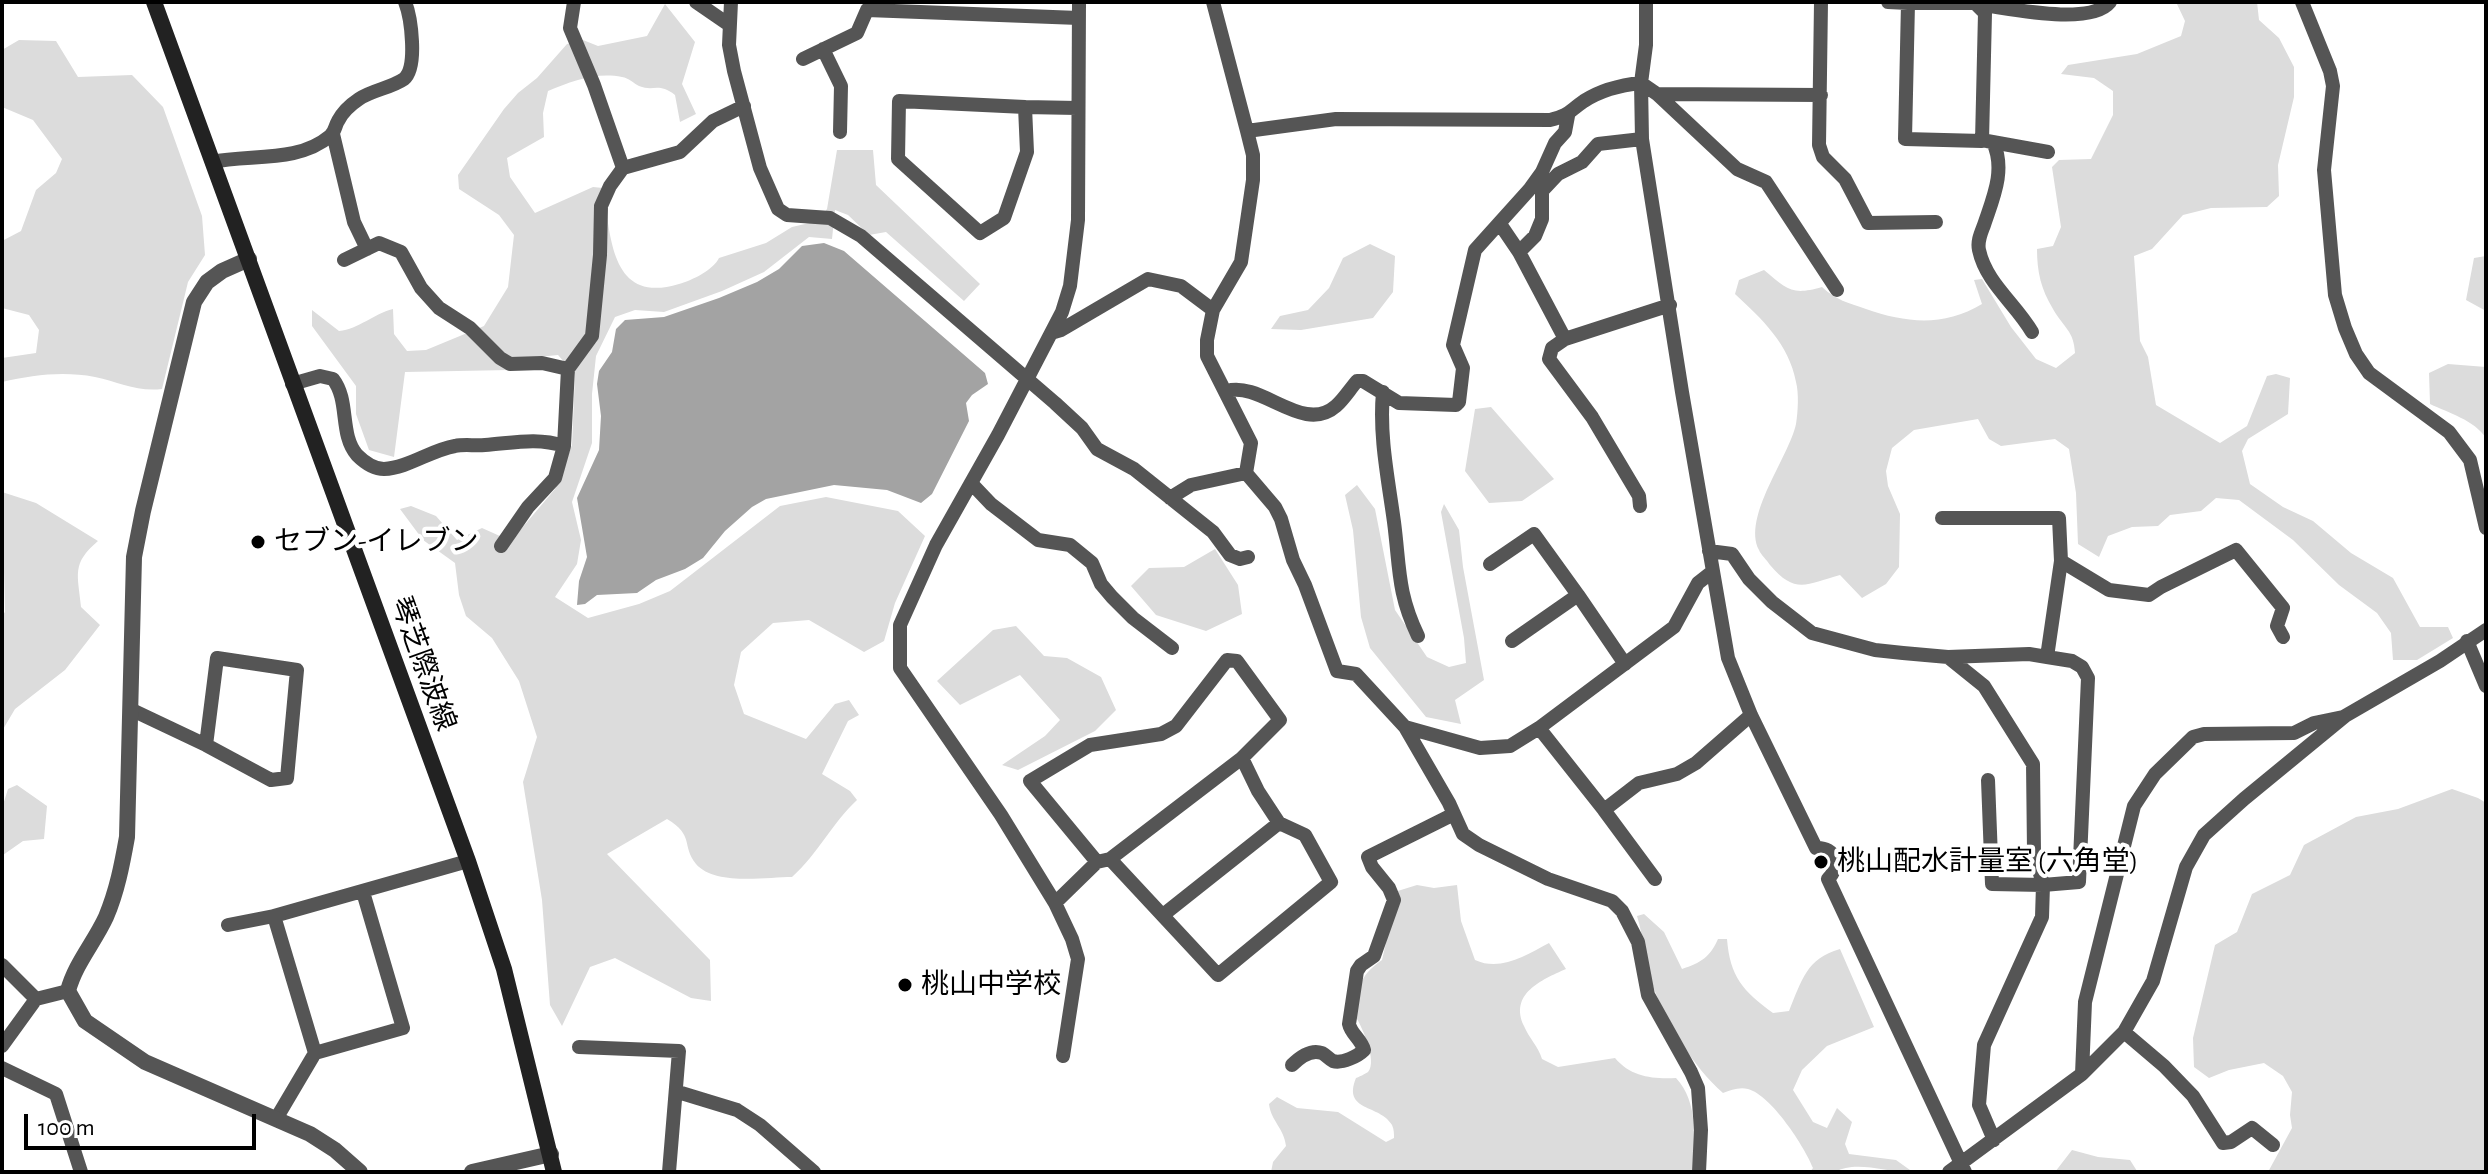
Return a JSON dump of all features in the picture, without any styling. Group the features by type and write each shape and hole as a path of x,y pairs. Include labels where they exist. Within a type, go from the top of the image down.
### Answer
{"main road":[{"name":"琴芝際波線","path":"154,2 468,861 504,969 554,1172"}],"street":[{"path":"573,2 570,28 623,168"},
{"path":"696,2 728,24"},
{"path":"731,2 728,24 732,58 760,168 778,209 787,215 830,218 861,236 1082,428 1097,449 1134,469 1213,532 1230,555 1240,559 1248,557"},
{"path":"1063,1056 1078,959 1072,939 1055,903 1001,815 900,668 900,625 936,545 1062,312 1070,286 1078,220 1079,2"},
{"path":"1213,2 1253,155 1253,180 1241,262 1213,310 1207,356 1251,443 1246,473 1275,507 1281,519 1293,560 1337,671 1356,674 1405,727 1463,834 1548,879 1612,901 1622,911 1638,942 1648,995 1698,1088 1701,1130 1699,1172"},
{"path":"1646,2 1646,45 1641,83 1642,139 1728,658 1751,715 1816,848 1828,850 1834,856 1837,865 1828,879 1958,1169 2082,1074 2124,1032 2153,981 2186,867 2204,835 2345,716 2440,661 2486,630"},
{"path":"1821,2 1819,145 1823,157 1845,179 1868,223 1936,222"},
{"path":"1888,2 1975,3 1985,13 1988,142 1998,154 1999,176 1979,249 1999,292 2020,312 2032,332"},
{"path":"1982,7 2070,16 2099,10 2110,2"},
{"path":"2302,2 2333,86 2324,170 2335,295 2345,328 2356,354 2369,373 2449,432 2470,460 2486,528"},
{"path":"212,162 283,156 312,147 333,134 345,110 362,97 404,79 411,69 409,3"},
{"path":"1908,3 1905,139 1988,142 2048,152"},
{"path":"803,59 857,33 867,10 1079,18"},
{"path":"823,49 841,86 840,132"},
{"path":"1247,131 1336,119 1550,120 1568,116 1583,102 1602,92 1641,83 1657,94 1737,169 1766,182 1837,290"},
{"path":"1657,94 1821,95"},
{"path":"1025,107 1027,152 1004,218 980,233 898,159 899,101 1077,108"},
{"path":"501,546 528,507 555,478 564,446 568,369 592,336 601,206 610,186 623,168 680,152 713,121 744,106"},
{"path":"1227,391 1246,391 1302,413 1317,414 1336,406 1357,381 1363,381 1399,403 1447,406 1459,402 1463,368 1453,345 1475,250 1542,172 1555,143 1565,132 1568,116"},
{"path":"333,134 354,222 367,249"},
{"path":"1519,252 1535,236 1542,219 1542,191 1550,181 1582,162 1598,144 1642,139"},
{"path":"1500,224 1519,252 1565,339"},
{"path":"344,260 379,243 401,252 421,288 439,308 470,328 500,358 510,364 542,363 568,369"},
{"path":"249,259 207,282 194,302 134,557 127,837 121,874 105,919 71,978 68,991 85,1021 145,1062 310,1134 360,1172"},
{"path":"1051,333 1148,279 1181,286 1213,310"},
{"path":"1640,506 1639,496 1592,417 1549,359 1552,348 1565,339 1670,305"},
{"path":"292,384 320,376 333,379 340,391 352,447 358,456 375,467 384,469 455,446 528,439 551,441 564,446"},
{"path":"1383,392 1383,449 1394,520 1399,586 1418,636"},
{"path":"1170,498 1191,485 1246,473"},
{"path":"971,483 991,504 1038,540 1070,545 1092,563 1101,584 1122,608 1172,648"},
{"path":"1942,518 2059,518 2061,561 2047,657"},
{"path":"1490,564 1534,534 1625,664"},
{"path":"2061,561 2109,590 2149,595 2236,550 2283,608 2277,626 2283,637"},
{"path":"1709,551 1732,554 1749,579 1772,602 1812,633 1875,650 1948,657 2029,654 2072,661 2082,667 2088,678 2079,882 1992,884 1988,780"},
{"path":"1405,727 1480,748 1510,746 1539,728 1674,627 1698,583 1712,572"},
{"path":"1512,641 1578,595"},
{"path":"2467,641 2486,686"},
{"path":"1948,657 1984,686 2033,764 2034,851 2043,885 2042,917 1984,1045 1979,1105 1994,1140"},
{"path":"130,709 271,780 287,778 297,670 217,658 206,745"},
{"path":"1055,903 1103,860 1242,758 1280,720 1237,661 1227,660 1176,726 1161,734 1090,745 1030,781 1103,860 1163,915 1218,975 1331,882 1305,835 1279,823 1258,791 1242,758"},
{"path":"1604,810 1639,783 1677,774 1696,763 1751,715"},
{"path":"2082,1074 2085,1002 2106,915 2134,806 2155,774 2193,737 2204,734 2294,733 2314,723 2345,716"},
{"path":"1539,728 1655,879"},
{"path":"1292,1065 1299,1057 1313,1052 1320,1052 1333,1061 1362,1054 1362,1043 1350,1030 1349,1024 1357,971 1374,956 1394,900 1368,857 1454,814"},
{"path":"1163,915 1279,823"},
{"path":"228,925 274,916 468,861"},
{"path":"276,1119 315,1053 403,1028 363,892"},
{"path":"274,916 315,1053"},
{"path":"2,965 36,999"},
{"path":"2,1046 36,999 68,991"},
{"path":"2124,1032 2193,1096 2223,1143 2231,1142 2252,1128 2273,1145"},
{"path":"579,1047 679,1051 669,1172"},
{"path":"2,1068 56,1094 81,1172"},
{"path":"678,1092 737,1110 760,1125 814,1172"},
{"path":"472,1172 551,1154"}],"shaded area":[{"path":"2176,2 2257,2 2259,20 2279,38 2294,67 2294,97 2278,165 2279,196 2267,207 2211,208 2183,215 2152,249 2134,256 2140,341 2148,357 2156,405 2220,443 2247,426 2267,376 2276,374 2290,378 2288,414 2248,439 2242,451 2250,484 2283,507 2313,521 2351,553 2393,578 2420,627 2448,627 2453,638 2417,660 2393,660 2391,633 2377,613 2339,585 2293,540 2239,500 2216,498 2201,511 2170,515 2158,526 2132,527 2108,536 2099,557 2078,544 2076,493 2069,449 2055,439 2001,446 1989,439 1978,419 1914,430 1892,448 1886,471 1888,486 1900,514 1899,567 1886,584 1862,598 1840,575 1810,584 1794,584 1779,574 1759,550 1755,536 1761,504 1792,438 1798,392 1781,344 1735,294 1739,280 1764,270 1796,291 1822,287 1837,298 1866,309 1910,320 1925,320 1953,316 1982,304 1974,280 1982,279 2011,327 2036,359 2056,368 2075,353 2070,334 2045,294 2038,265 2037,249 2053,246 2061,227 2052,167 2059,160 2091,159 2113,115 2113,91 2094,78 2061,74 2068,65 2137,54 2181,36 2185,21"},
{"path":"665,4 695,42 682,84 696,114 680,122 675,95 660,88 639,86 622,77 593,77 548,91 543,113 544,137 507,158 510,177 535,213 593,187 603,188 612,245 627,276 639,285 656,288 679,284 702,274 719,258 766,243 792,227 818,221 827,209 837,150 873,150 876,185 980,284 964,301 886,232 869,235 848,215 835,210 832,239 809,237 764,272 664,312 635,310 615,317 596,356 592,443 572,502 581,540 577,564 555,597 588,618 639,604 670,591 780,506 826,497 898,511 925,536 895,603 884,641 864,652 809,620 773,623 741,652 734,685 744,714 806,739 835,704 849,700 859,715 848,721 822,774 850,791 857,800 792,877 741,879 705,871 692,857 685,836 667,819 607,854 710,960 711,1001 691,998 615,958 590,967 562,1026 550,1005 542,900 523,782 537,737 519,681 492,638 466,616 459,595 455,563 423,540 400,509 411,506 436,516 457,540 482,528 511,541 555,489 572,445 575,374 558,355 528,358 510,370 405,372 394,457 369,450 356,414 356,386 312,326 312,310 339,331 393,309 394,334 407,351 426,350 484,326 508,287 514,235 499,215 459,189 458,175 504,109 567,44 583,40 598,46 647,36"},
{"path":"19,40 56,41 78,77 132,75 163,107 202,216 205,255 188,282 162,389 136,388 71,374 2,382 2,358 36,353 39,330 29,315 2,308 2,241 21,231 36,190 56,173 62,159 33,120 2,107 2,50"},
{"path":"824,243 844,251 985,373 988,384 966,403 969,421 932,494 921,503 887,490 834,485 766,499 725,531 703,558 685,569 656,580 637,593 597,595 585,604 577,605 579,581 587,557 577,498 599,450 601,416 597,384 599,371 612,352 616,329 625,320 664,317 719,298 779,269 802,246"},
{"path":"1370,244 1395,256 1393,292 1373,318 1301,330 1271,329 1280,316 1308,310 1329,288 1343,258"},
{"path":"2486,256 2486,311 2466,300 2474,258"},
{"path":"2448,364 2486,367 2486,438 2468,422 2430,404 2429,373"},
{"path":"1491,407 1554,479 1522,501 1489,503 1465,471 1475,409"},
{"path":"1357,485 1375,509 1395,610 1427,657 1449,667 1466,663 1441,512 1444,504 1459,530 1484,680 1455,700 1461,724 1426,717 1370,648 1361,617 1353,530 1345,495"},
{"path":"2,492 36,503 98,541 80,563 78,578 81,607 100,625 65,670 15,709 2,731 2,616 5,612"},
{"path":"1215,549 1238,585 1242,614 1206,631 1156,615 1131,586 1149,568 1184,567"},
{"path":"1016,626 1044,656 1067,658 1101,677 1116,710 1095,731 1018,770 1002,765 1045,736 1060,720 1020,675 960,705 937,681 993,630"},
{"path":"17,785 47,806 44,839 23,841 3,855 2,861 2,808 8,789"},
{"path":"2452,789 2486,803 2486,1172 2268,1172 2292,1128 2292,1092 2283,1076 2264,1063 2229,1070 2209,1078 2194,1067 2193,1038 2215,945 2237,932 2252,894 2290,875 2304,845 2356,817 2398,809"},
{"path":"1417,885 1434,888 1457,885 1461,921 1475,960 1504,963 1549,943 1566,969 1530,990 1524,997 1520,1015 1542,1059 1558,1067 1615,1058 1642,1076 1676,1078 1689,1098 1692,1110 1694,1172 1271,1172 1273,1162 1286,1146 1269,1104 1277,1097 1297,1108 1338,1112 1386,1142 1394,1138 1393,1127 1386,1118 1354,1097 1356,1078 1368,1072 1371,1060 1364,1034 1354,1014 1361,983 1382,960 1392,917 1388,894"},
{"path":"1644,914 1664,932 1682,969 1704,958 1718,939 1727,939 1731,964 1740,982 1773,1013 1789,1011 1812,965 1840,949 1874,1027 1827,1046 1802,1070 1793,1090 1813,1122 1827,1128 1837,1108 1852,1122 1845,1144 1849,1154 1896,1160 1909,1172 1852,1167 1835,1172 1810,1172 1813,1168 1803,1148 1767,1101 1748,1089 1723,1093 1712,1083 1681,1042 1657,997 1647,967 1637,916"},
{"path":"2072,1150 2098,1157 2130,1160 2137,1171 2055,1172"}],"place":[{"name":"セブン-イレブン","path":"258,542"},
{"name":"桃山配水計量室 (六角堂)","path":"1821,862"},
{"name":"桃山中学校","path":"905,985"}]}
